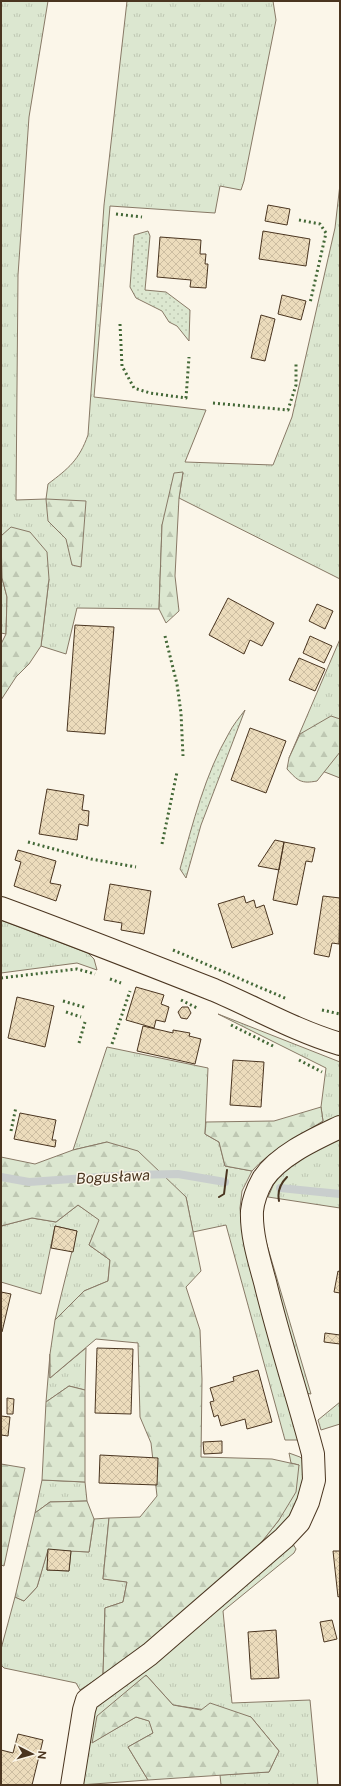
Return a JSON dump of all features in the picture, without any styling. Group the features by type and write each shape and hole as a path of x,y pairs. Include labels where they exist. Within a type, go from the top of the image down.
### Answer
{"street":[{"path":"1,908 106,947 215,991 299,1029 340,1044"},
{"path":"72,1785 84,1710 87,1700 150,1654 264,1557 298,1522 308,1502 314,1480 314,1454 262,1273 256,1244 252,1210 256,1194 264,1179 278,1163 296,1150 340,1126"}],"green space":[{"path":"1,1 48,1 29,117 18,275 16,500 46,499 48,484 62,473 77,457 85,444 88,435 104,205 127,1 273,1 276,20 241,190 220,186 215,213 110,206 94,397 206,410 185,462 273,465 292,417 335,228 340,184 340,579 179,498 183,473 162,525 159,609 77,608 66,654 41,646 49,579 1,536"},
{"path":"148,231 150,236 145,290 166,292 190,310 189,341 177,326 169,322 162,311 136,298 130,287 134,235"},
{"path":"183,472 179,498 175,576 179,611 166,623 159,609 162,525 174,473"},
{"path":"46,499 86,501 81,567 72,565 66,539 48,521"},
{"path":"11,527 30,532 47,552 49,579 41,646 29,664 16,677 1,700 1,644 6,634 7,597 2,578 1,536"},
{"path":"1,561 2,578 7,597 6,634 1,633"},
{"path":"340,639 340,778 289,758"},
{"path":"245,710 201,825 186,878 180,869 206,782 232,727"},
{"path":"331,716 340,719 340,752 317,781 300,781 287,769 289,758 300,734"},
{"path":"1,920 88,953 94,959 97,970 77,963 1,973"},
{"path":"218,1014 340,1062 340,1117 277,1150 323,1121 321,1107 326,1068"},
{"path":"107,1047 208,1068 205,1134 219,1142 225,1166 252,1171 242,1191 240,1208 241,1221 248,1255 301,1436 298,1440 285,1440 226,1225 193,1232 186,1197 107,1142 73,1150"},
{"path":"321,1107 323,1121 276,1150 252,1171 225,1166 219,1142 205,1134 206,1122 274,1121"},
{"path":"340,1135 340,1208 268,1197 275,1181 287,1167"},
{"path":"107,1142 138,1151 186,1197 201,1271 186,1287 200,1330 202,1379 201,1457 272,1459 299,1465 296,1492 279,1520 245,1563 176,1621 103,1675 105,1608 123,1602 127,1582 103,1579 109,1518 140,1517 157,1496 151,1443 140,1417 138,1343 96,1339 50,1378 50,1354 55,1320 84,1291 108,1281 110,1260 89,1245 99,1220 78,1205 56,1222 32,1218 1,1226 1,1157 35,1164 73,1150"},
{"path":"78,1205 100,1220 89,1245 110,1260 108,1281 84,1291 55,1320 77,1231 55,1226 41,1294 1,1282 1,1226 32,1218 56,1222"},
{"path":"265,1238 311,1394 305,1393 267,1260"},
{"path":"86,1348 85,1390 69,1386 46,1402 50,1354 50,1378"},
{"path":"69,1386 85,1390 85,1482 42,1480 46,1402"},
{"path":"340,1402 340,1424 321,1430 318,1420"},
{"path":"289,1453 300,1457 305,1462 304,1491 297,1510 245,1563 279,1520 299,1465 291,1463"},
{"path":"1,1464 25,1468 4,1566 1,1565"},
{"path":"42,1480 85,1482 87,1501 50,1502 35,1513"},
{"path":"87,1501 94,1519 89,1552 48,1550 37,1587 24,1601 15,1597 35,1513 50,1502"},
{"path":"109,1518 103,1579 127,1582 123,1602 105,1608 103,1675 80,1690 76,1683 4,1668 1,1665 1,1649 15,1597 24,1601 37,1587 48,1549 47,1570 69,1571 71,1551 89,1552 94,1519"},
{"path":"293,1544 296,1549 294,1553 223,1611 232,1703 310,1700 318,1785 221,1785 220,1775 269,1772 279,1751 251,1717 173,1705 146,1675 93,1742 136,1717 150,1721 153,1733 128,1747 148,1780 80,1785 95,1709 106,1696"},
{"path":"146,1675 173,1705 201,1710 210,1703 251,1717 279,1751 269,1772 148,1780 128,1747 153,1733 149,1721 136,1717 92,1743 97,1716"}],"building":[{"path":"268,205 290,209 287,225 265,221"},
{"path":"263,231 310,239 306,266 259,259"},
{"path":"160,237 201,240 200,254 206,254 205,264 208,264 206,288 190,287 191,280 157,277"},
{"path":"282,295 306,301 301,320 278,314"},
{"path":"261,315 275,319 265,361 251,358"},
{"path":"228,598 274,623 262,646 250,640 244,654 209,635"},
{"path":"317,604 333,611 325,629 309,621"},
{"path":"75,625 114,627 105,734 67,731"},
{"path":"310,636 332,646 324,663 303,653"},
{"path":"299,658 325,669 315,691 289,680"},
{"path":"250,728 286,741 266,793 231,780"},
{"path":"47,789 84,795 82,810 89,811 88,826 79,824 77,840 39,834"},
{"path":"275,840 284,842 279,870 258,866"},
{"path":"284,842 315,848 312,862 306,861 297,905 273,900"},
{"path":"18,850 56,861 50,883 61,885 56,901 14,886 21,862 15,860"},
{"path":"110,884 151,891 144,934 121,930 122,923 104,920"},
{"path":"244,896 246,903 254,900 256,908 264,905 273,934 232,948 218,904"},
{"path":"323,896 340,898 339,944 332,943 329,957 314,954"},
{"path":"136,987 164,995 161,1004 169,1007 165,1022 156,1020 154,1028 126,1020"},
{"path":"17,997 54,1006 45,1047 8,1038"},
{"path":"182,1007 188,1007 191,1013 187,1019 181,1018 178,1012"},
{"path":"143,1026 173,1033 173,1030 190,1033 189,1036 201,1039 195,1064 137,1051"},
{"path":"233,1060 264,1062 261,1107 230,1105"},
{"path":"20,1113 56,1120 52,1140 56,1140 55,1147 14,1139"},
{"path":"55,1226 77,1231 73,1252 51,1248"},
{"path":"338,1271 340,1272 340,1293 334,1292"},
{"path":"1,1292 11,1294 2,1332 1,1332"},
{"path":"325,1333 340,1335 340,1344 324,1342"},
{"path":"97,1348 133,1349 131,1414 95,1413"},
{"path":"258,1370 272,1422 247,1429 245,1419 221,1426 218,1415 214,1417 210,1402 214,1401 210,1388 234,1381 233,1377"},
{"path":"7,1398 14,1399 13,1414 7,1414"},
{"path":"1,1416 10,1417 8,1436 1,1435"},
{"path":"222,1441 222,1453 204,1454 203,1442"},
{"path":"100,1455 158,1458 157,1485 99,1483"},
{"path":"48,1549 71,1551 69,1571 47,1570"},
{"path":"333,1551 340,1551 340,1596 338,1597"},
{"path":"332,1620 337,1639 324,1642 320,1622"},
{"path":"276,1630 279,1678 251,1679 248,1632"},
{"path":"18,1734 43,1740 32,1785 1,1785 1,1750 13,1753"}],"waterway":[{"name":"Bogusława","path":"1,1177 29,1182 129,1175 178,1174 225,1182"},
{"name":"Bogusława","path":"280,1188 340,1194"}],"hedge":[{"path":"116,214 142,217"},
{"path":"299,220 320,224 326,233 310,303"},
{"path":"120,324 122,366 134,388 150,393 186,398 189,357"},
{"path":"213,403 288,410 296,385 296,364"},
{"path":"165,636 177,684 181,713 183,756"},
{"path":"162,844 177,772"},
{"path":"28,842 91,859 136,867"},
{"path":"173,950 287,999"},
{"path":"1,978 77,969 95,974"},
{"path":"110,979 121,983"},
{"path":"112,1044 130,991"},
{"path":"181,1000 197,1008"},
{"path":"63,1001 87,1008"},
{"path":"322,1010 340,1014"},
{"path":"66,1012 81,1017"},
{"path":"79,1043 85,1022"},
{"path":"231,1025 273,1046"},
{"path":"299,1060 322,1072"},
{"path":"11,1131 16,1107"}],"wall":[{"path":"219,1197 224,1194 227,1170"},
{"path":"279,1201 278,1194 287,1177"}]}
